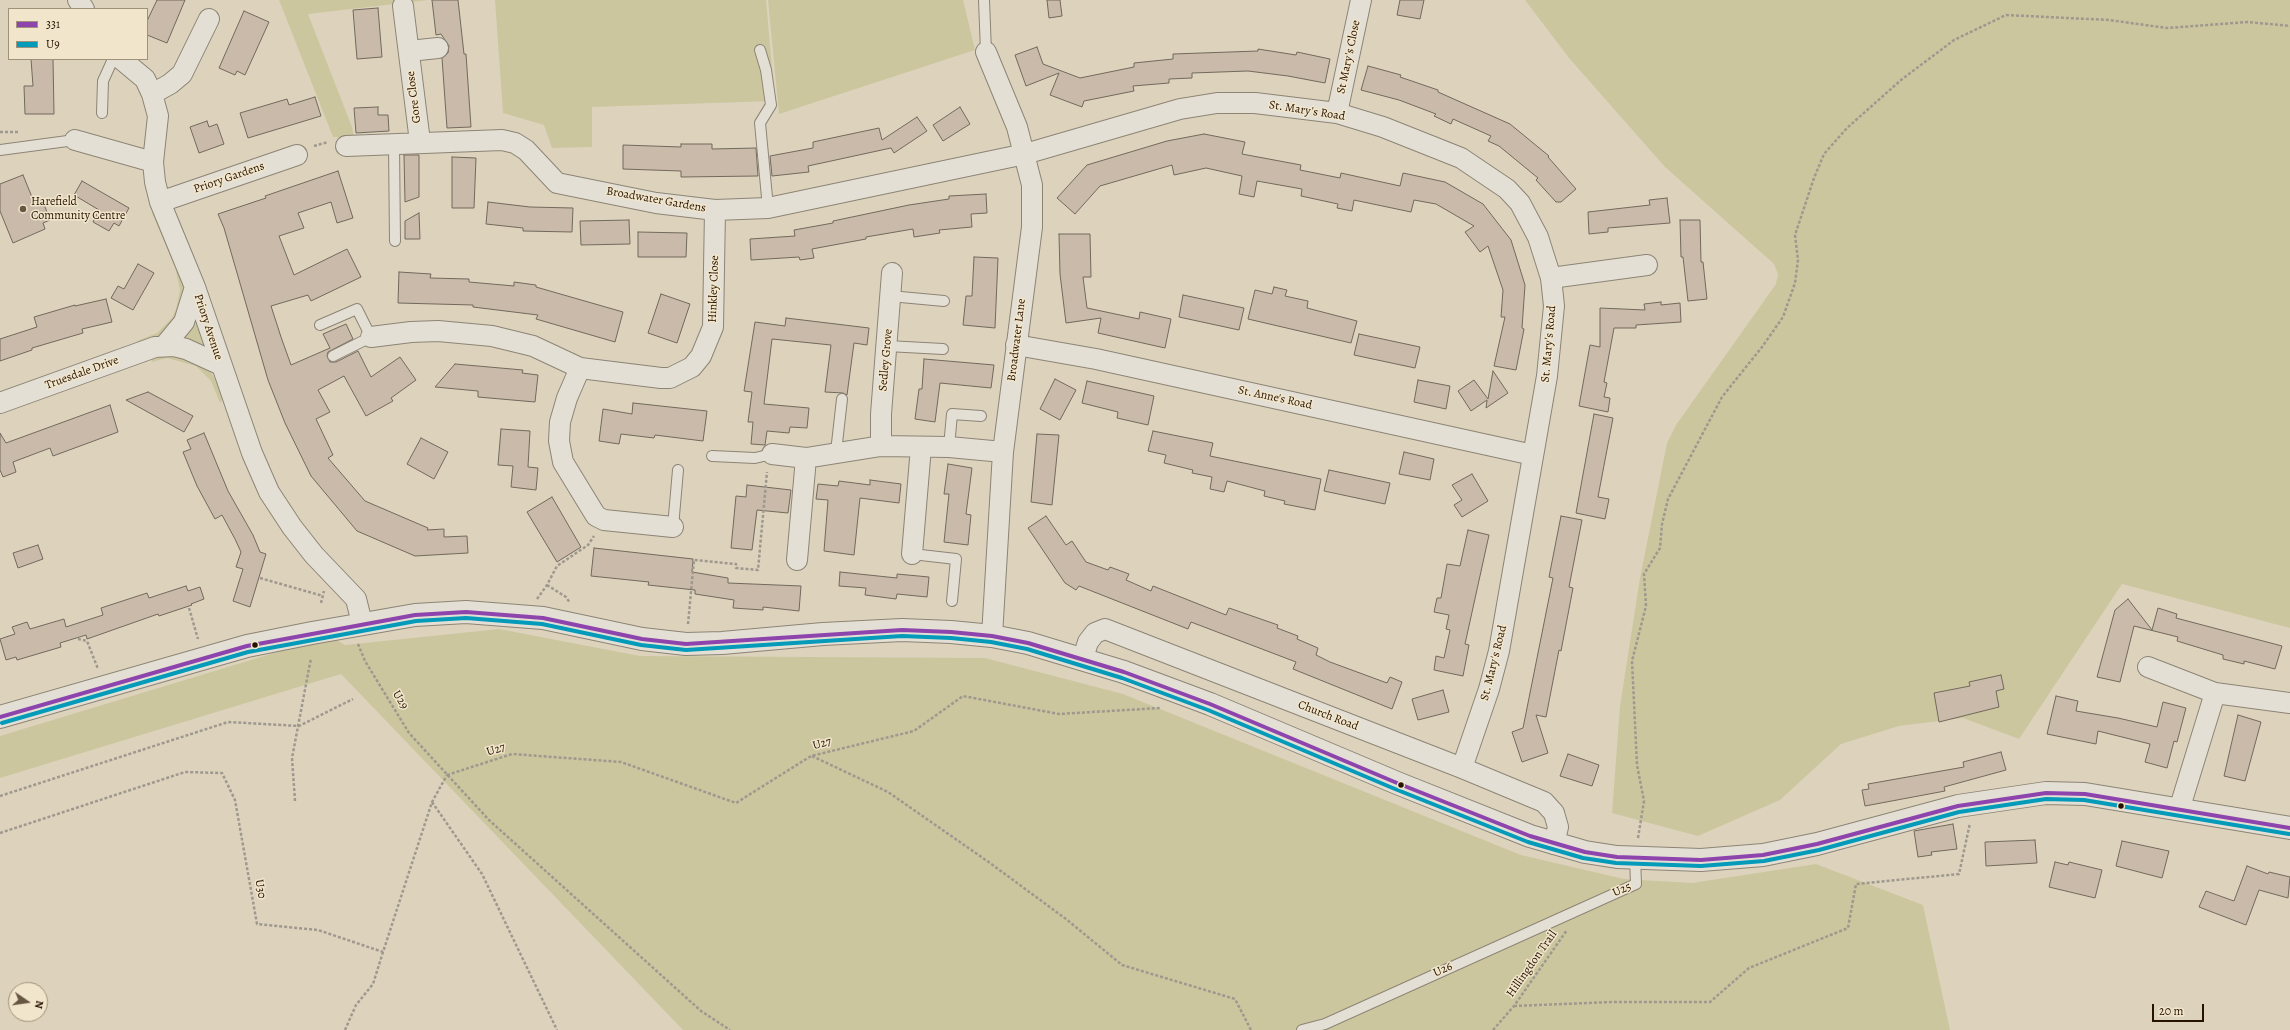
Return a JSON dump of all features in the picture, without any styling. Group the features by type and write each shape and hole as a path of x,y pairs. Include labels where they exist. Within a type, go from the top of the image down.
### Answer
{"street":[{"name":"St Mary's Close","path":"1337,113 1361,0"},
{"name":"Gore Close","path":"403,6 420,142"},
{"path":"152,94 170,84 182,74 209,19"},
{"path":"409,51 438,48"},
{"name":"Broadwater Lane","path":"986,52 1017,127 1032,185 1032,227 1003,452 992,636"},
{"name":"Priory Avenue","path":"122,60 144,79 152,94 158,116 153,162 154,182 160,202 195,287 252,453 269,492 301,540 356,599 357,624"},
{"name":"St. Mary's Road","path":"1025,154 1180,109 1217,102 1255,103 1337,113 1426,143 1461,158 1507,189 1520,203 1538,237 1551,278 1554,306 1552,338 1499,651 1462,768"},
{"path":"75,140 153,162"},
{"name":"Broadwater Gardens","path":"346,146 502,140 515,143 526,150 557,183 656,203 715,210 768,208 1025,154"},
{"name":"Priory Gardens","path":"160,202 297,155"},
{"name":"Hinkley Close","path":"371,337 411,332 438,331 492,336 533,346 580,368 645,377 670,378 692,367 709,343 713,327 715,210"},
{"path":"1551,278 1647,265"},
{"name":"Sedley Grove","path":"881,446 881,414 892,273"},
{"path":"165,345 184,322 195,287"},
{"name":"Truesdale Drive","path":"0,403 156,346 165,345 186,349 221,365"},
{"name":"St. Anne's Road","path":"1016,345 1096,359 1533,455"},
{"path":"580,368 567,398 560,422 558,441 563,462 590,510 604,520 673,527"},
{"path":"770,455 806,458 881,446 949,447 1003,452"},
{"path":"912,554 921,447"},
{"path":"797,560 806,458"},
{"path":"0,716 247,646 357,624 416,615 466,612 543,618 642,639 686,644 902,630 951,632 992,636 1028,643 1083,658 1210,704 1397,783 1554,844 1585,852 1635,858 1701,860 1763,855 1817,844 1975,803 2046,793 2085,794 2290,828"},
{"name":"Church Road","path":"1083,658 1088,642 1095,632 1105,628 1462,768 1544,802 1554,813 1558,827 1554,844"},
{"path":"2148,668 2215,693 2290,703"},
{"path":"2179,810 2215,693"}],"lane":[{"path":"984,0 986,52"},
{"path":"760,50 766,70 771,105 760,123 768,208"},
{"path":"102,113 102,81 112,60"},
{"path":"0,150 75,140"},
{"path":"394,145 395,241"},
{"path":"890,296 944,301"},
{"path":"320,325 357,309 371,337 333,356"},
{"path":"887,346 943,348"},
{"path":"836,452 842,399"},
{"path":"949,447 952,414 981,416"},
{"path":"712,456 755,458 770,455"},
{"path":"673,527 678,470"},
{"path":"912,554 956,559 952,601"},
{"name":"U25","path":"1584,907 1636,884 1635,858"},
{"name":"U26","path":"1302,1030 1325,1024 1584,907"}],"path":[{"path":"1635,858 1644,801 1637,765 1632,661 1646,606 1644,574 1660,548 1662,524 1668,499 1703,432 1722,397 1762,347 1783,317 1795,284 1798,260 1795,235 1814,178 1824,154 1847,128 1901,80 1954,40 2006,15 2109,20 2167,28 2248,22 2290,26"},
{"path":"297,155 306,149 328,142 346,146"},
{"path":"686,644 694,560 736,564 736,568 758,570 770,455"},
{"path":"536,599 548,585 557,566 588,545 604,520"},
{"path":"260,578 323,596"},
{"path":"548,585 566,597 570,603"},
{"path":"321,603 325,586"},
{"path":"189,608 198,639"},
{"name":"U29","path":"357,624 365,661 409,733 447,775 489,820 701,1011 730,1030"},
{"path":"78,638 87,641 98,670"},
{"path":"295,801 292,758 311,658"},
{"name":"U27","path":"447,775 512,754 621,762 736,803 811,756 914,731 963,696 1059,714 1162,707"},
{"path":"0,796 228,722 299,726 353,699"},
{"path":"811,756 888,792 990,863 1066,919 1122,965 1235,999 1251,1030"},
{"name":"U30","path":"0,833 185,772 222,773 235,800 257,924 318,930 383,952"},
{"path":"345,1030 356,1005 373,984 432,802 447,775"},
{"path":"432,802 482,874 557,1030"},
{"path":"1514,1006 1612,1002 1710,1002 1748,968 1848,928 1856,884 1959,874 1975,803"},
{"name":"Hillingdon Trail","path":"1493,1030 1514,1006 1584,907"}],"shaded area":[{"path":"279,0 429,0 308,14 352,127 354,137 333,137"},
{"path":"495,0 766,0 775,101 592,107 592,147 552,148 544,125 503,113"},
{"path":"768,0 963,0 975,50 779,114"},
{"path":"1525,0 2290,0 2290,628 2122,584 2019,739 1963,718 1899,726 1841,744 1780,800 1698,836 1612,813 1620,706 1640,578 1667,443 1676,425 1776,284 1778,274 1774,264 1665,167 1569,58"},
{"path":"152,213 158,213 185,288 183,306 163,335 141,345 137,341 157,333 172,318 176,309 180,290 175,267"},
{"path":"197,316 207,347 204,349 181,339"},
{"path":"167,352 207,367 218,383 224,398 220,403 211,381 196,366 167,358 152,362 150,356"},
{"path":"499,629 640,656 985,658 1123,694 1521,855 1624,879 1692,883 1816,864 1923,905 1950,1030 683,1030 341,674 0,778 0,736 330,636 345,645"}],"building":[{"path":"157,0 185,0 167,43 148,35 148,19"},
{"path":"432,0 458,0 464,54 466,54 471,127 447,128 442,58 448,53 449,46 441,34 436,35"},
{"path":"1047,0 1060,0 1062,16 1049,18"},
{"path":"1400,0 1424,0 1420,19 1397,15"},
{"path":"378,8 382,57 357,59 353,10"},
{"path":"244,11 269,22 245,75 237,71 235,75 219,68"},
{"path":"1037,47 1043,64 1080,78 1134,67 1134,63 1173,59 1173,54 1258,51 1258,49 1296,55 1297,52 1330,59 1325,83 1288,76 1248,71 1192,73 1192,78 1169,79 1169,83 1133,86 1134,91 1084,101 1082,107 1050,95 1059,73 1026,86 1015,55"},
{"path":"31,60 53,60 54,114 25,114 24,86 33,86"},
{"path":"1368,66 1401,75 1400,77 1438,90 1438,92 1510,124 1549,156 1548,157 1576,189 1561,202 1556,202 1536,180 1538,178 1499,146 1488,141 1491,136 1453,119 1451,124 1434,116 1436,114 1399,100 1361,90"},
{"path":"315,97 321,116 248,138 240,113 287,99 289,105"},
{"path":"378,107 378,115 388,115 389,131 356,133 354,108"},
{"path":"960,107 970,124 943,141 933,125"},
{"path":"917,117 927,131 894,153 891,148 808,166 809,172 772,176 770,156 813,148 813,142 879,128 882,140"},
{"path":"207,121 209,127 217,124 224,144 199,153 190,127"},
{"path":"1204,134 1245,142 1242,154 1301,165 1300,170 1340,178 1341,173 1400,186 1403,173 1445,182 1483,204 1511,240 1525,285 1522,328 1524,329 1516,370 1494,366 1505,317 1501,317 1503,290 1488,246 1480,252 1465,232 1474,226 1436,204 1414,200 1411,212 1354,200 1352,211 1337,208 1338,204 1301,196 1302,189 1257,181 1254,197 1239,194 1242,176 1206,168 1174,175 1172,165 1100,186 1075,214 1057,198 1087,165 1167,141"},
{"path":"681,144 712,144 712,149 756,148 758,176 681,177 681,171 623,169 623,145 681,147"},
{"path":"404,155 419,155 419,197 405,202"},
{"path":"452,157 476,158 474,208 452,208"},
{"path":"338,171 353,218 337,223 331,202 298,213 304,228 279,236 294,275 347,249 361,277 311,301 308,295 271,306 281,337 291,365 330,348 323,334 346,324 353,339 328,352 327,356 330,362 336,362 358,351 371,377 400,357 416,380 391,398 393,401 366,416 344,376 318,390 330,412 316,419 333,455 328,458 365,501 428,528 427,530 444,529 444,537 467,536 468,553 415,556 357,531 311,476 285,423 268,380 224,228 218,214"},
{"name":"Harefield Community Centre","path":"23,175 34,202 42,199 50,220 43,223 45,229 13,243 0,211 0,184"},
{"path":"82,181 129,208 119,226 114,223 109,231 93,222 99,210 74,195"},
{"path":"986,194 987,213 971,214 972,227 939,230 940,233 914,237 913,229 866,237 866,239 812,249 814,258 800,260 799,257 751,260 750,239 795,236 794,230 833,223 833,221 909,205 949,199 949,196"},
{"path":"1667,198 1670,223 1608,228 1608,232 1589,234 1588,212 1650,205 1649,200"},
{"path":"488,202 530,207 573,208 572,232 523,231 523,228 486,224"},
{"path":"419,213 420,239 405,239 405,221"},
{"path":"629,220 630,244 581,245 580,221"},
{"path":"1680,220 1700,220 1701,262 1703,262 1707,299 1688,301 1683,257 1681,257"},
{"path":"638,232 687,233 686,257 638,257"},
{"path":"1059,234 1090,234 1091,277 1083,277 1087,308 1139,319 1140,312 1171,319 1165,348 1098,333 1101,318 1066,323 1060,274"},
{"path":"974,257 998,258 995,328 963,325 966,296 972,296"},
{"path":"138,264 154,273 133,310 111,298 118,286 124,289"},
{"path":"399,272 431,274 430,278 469,279 469,282 514,286 514,282 536,285 536,287 623,312 615,342 536,319 538,315 473,307 473,305 398,303"},
{"path":"1274,287 1287,290 1285,296 1308,301 1307,308 1357,321 1351,343 1248,319 1255,290 1272,294"},
{"path":"661,294 690,304 677,343 648,333"},
{"path":"1183,295 1244,308 1239,330 1179,317"},
{"path":"106,299 112,322 82,329 83,333 32,348 32,350 0,361 0,339 37,327 34,317 75,305"},
{"path":"1661,302 1661,305 1680,303 1681,322 1636,325 1636,328 1614,328 1604,382 1607,383 1604,397 1610,398 1608,412 1579,406 1590,345 1600,347 1600,308 1645,310 1644,304"},
{"path":"786,318 869,328 867,345 854,343 847,395 843,393 825,392 831,345 772,339 764,404 809,408 807,428 790,427 789,433 767,431 765,445 751,444 753,422 748,422 752,392 744,391 755,322 785,326"},
{"path":"1359,334 1420,347 1415,368 1354,355"},
{"path":"924,359 994,365 991,388 940,383 935,422 915,419 919,389 922,389"},
{"path":"455,364 523,370 522,373 538,375 535,402 478,397 478,391 435,387"},
{"path":"1493,371 1508,393 1486,408 1487,400 1471,411 1458,391 1474,380 1488,399"},
{"path":"1055,379 1076,390 1060,420 1040,409"},
{"path":"1418,380 1450,386 1446,409 1414,402"},
{"path":"1087,381 1154,396 1148,425 1117,418 1118,412 1082,403"},
{"path":"148,392 193,416 184,432 126,400"},
{"path":"633,403 707,411 703,441 655,435 654,438 621,434 619,444 599,441 603,409 632,414"},
{"path":"110,405 118,432 53,456 50,448 13,462 16,472 3,477 0,470 0,433 6,443"},
{"path":"1594,414 1613,418 1598,497 1609,499 1605,519 1576,513"},
{"path":"501,429 530,431 528,467 538,468 536,490 511,487 513,466 498,465"},
{"path":"1153,431 1213,443 1210,456 1321,479 1315,510 1284,504 1285,501 1264,496 1265,491 1227,481 1224,492 1210,489 1212,477 1192,473 1193,470 1164,463 1166,455 1148,451"},
{"path":"204,433 228,491 253,535 260,552 266,554 250,607 233,601 243,569 236,567 241,552 222,515 215,519 197,486 183,452 191,449 187,440"},
{"path":"1037,434 1059,435 1052,505 1031,502"},
{"path":"421,438 448,452 434,479 407,464"},
{"path":"1404,452 1434,459 1430,480 1399,474"},
{"path":"948,464 972,468 966,514 971,515 968,545 944,542 949,494 944,494"},
{"path":"1329,470 1390,483 1385,504 1324,491"},
{"path":"1472,474 1488,501 1462,517 1454,505 1462,500 1452,485"},
{"path":"870,480 901,484 899,503 860,498 854,555 824,551 828,500 816,499 818,484 838,486 839,481 870,485"},
{"path":"747,485 791,490 788,513 757,510 752,550 731,548 736,496 746,497"},
{"path":"552,497 581,547 557,562 527,512"},
{"path":"1046,516 1066,545 1072,541 1086,562 1108,570 1110,567 1129,574 1126,580 1151,591 1153,586 1226,615 1229,608 1278,625 1277,628 1298,636 1297,639 1318,648 1316,655 1330,662 1387,683 1390,677 1402,682 1392,709 1293,669 1296,662 1191,622 1188,629 1079,586 1076,590 1065,583 1028,528"},
{"path":"1561,516 1582,520 1569,587 1573,588 1546,717 1536,715 1548,753 1522,762 1512,732 1523,728 1553,578 1549,577"},
{"path":"1468,530 1489,535 1465,644 1469,645 1463,676 1434,670 1436,656 1444,658 1450,630 1446,629 1449,615 1434,612 1437,598 1441,598 1447,564 1460,566"},
{"path":"38,545 43,559 18,568 13,553"},
{"path":"594,548 693,559 692,572 728,578 728,583 801,586 799,611 763,607 763,610 733,608 734,600 695,594 695,590 648,585 649,582 591,576"},
{"path":"840,572 897,578 897,574 929,577 927,597 897,594 896,599 865,595 866,588 839,586"},
{"path":"186,586 188,591 200,587 204,599 191,604 192,605 159,616 158,614 87,639 86,635 60,643 61,647 17,660 16,657 6,660 0,639 15,634 12,627 27,622 30,629 64,619 66,627 103,615 101,608 147,593 149,598"},
{"path":"2128,599 2152,630 2158,608 2177,614 2176,618 2282,646 2275,669 2244,661 2244,664 2223,659 2223,655 2177,641 2178,637 2134,626 2120,682 2097,677 2115,610"},
{"path":"2001,675 2004,689 1996,691 1999,707 1939,722 1934,693 1970,686 1969,682"},
{"path":"1443,690 1449,712 1418,720 1412,699"},
{"path":"2056,696 2078,701 2076,711 2118,718 2157,727 2163,702 2186,708 2177,742 2174,741 2167,768 2145,762 2150,744 2098,731 2096,744 2047,734"},
{"path":"2238,715 2261,722 2245,781 2224,776"},
{"path":"2001,752 2006,770 1944,787 1945,791 1865,806 1862,790 1869,789 1868,784 1964,767 1963,762"},
{"path":"1568,754 1599,765 1592,786 1560,776"},
{"path":"1953,824 1957,849 1931,852 1932,855 1918,857 1914,831"},
{"path":"2035,840 2037,863 1986,866 1985,842"},
{"path":"2122,841 2169,851 2162,878 2116,866"},
{"path":"2055,862 2068,865 2069,862 2102,870 2095,898 2049,887"},
{"path":"2247,866 2268,874 2269,872 2290,877 2288,898 2259,890 2246,925 2199,907 2206,891 2234,901"}],"transit line":[{"name":"331","path":"0,717 247,646 415,615 466,612 543,618 642,639 686,644 902,630 951,632 992,636 1028,643 1124,672 1210,704 1397,783 1530,836 1585,852 1617,857 1701,860 1763,855 1817,844 1958,806 2046,793 2085,794 2290,828"},
{"name":"U9","path":"2,723 248,652 416,621 466,618 542,624 641,645 686,650 902,636 951,638 991,642 1027,649 1122,678 1208,710 1395,789 1528,842 1583,858 1616,863 1701,866 1764,861 1819,850 1959,812 2046,799 2084,800 2289,834"}],"place":[{"name":"Harefield Community Centre","path":"23,209"}]}
